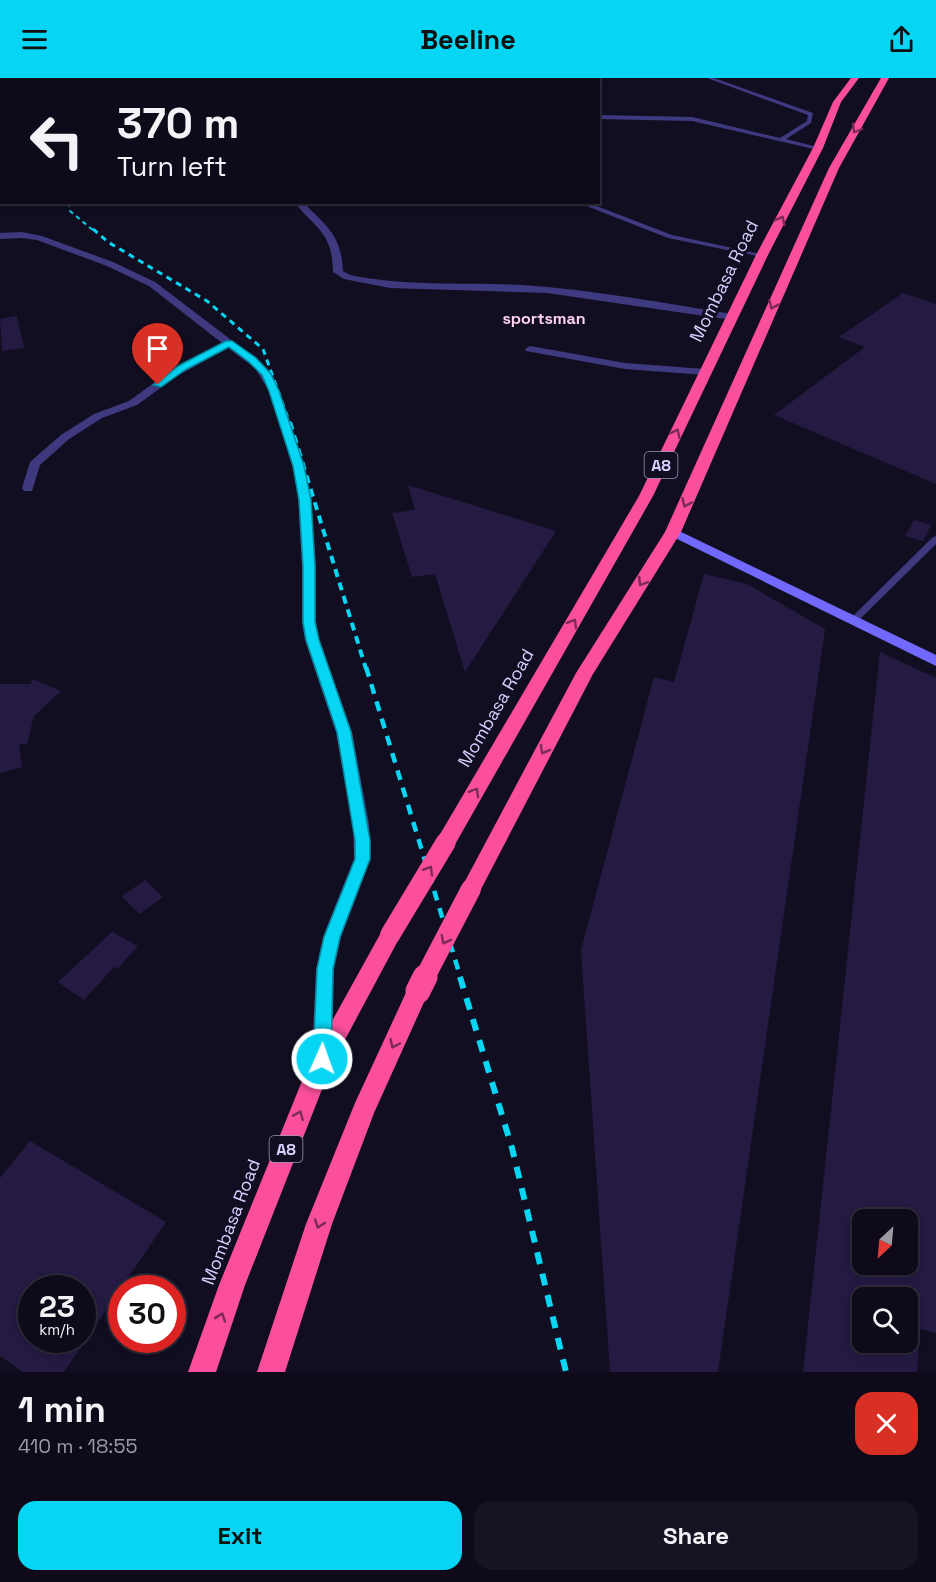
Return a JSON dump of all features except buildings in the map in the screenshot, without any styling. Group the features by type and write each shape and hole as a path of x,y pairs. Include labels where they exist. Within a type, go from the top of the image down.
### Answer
{"highway":[{"name":"Mombasa Road","path":"202,1372 231,1285 322,1059 390,934 446,842 646,496 762,255 818,148 837,102 855,78"},
{"name":"A8","path":"271,1372 323,1213 363,1111 418,991 585,673 672,532 834,168 885,78"}],"street":[{"path":"300,204 328,232 337,250 338,272 347,277 418,288 520,288 575,293 732,317"},
{"path":"0,236 39,238 110,264 166,293 252,360 266,374 274,391 299,466 305,500 309,567 309,622 312,640 344,732 361,825 362,859 332,937 325,969 322,1059"},
{"path":"28,488 34,464 65,437 98,416 133,403 181,368 229,343"},
{"path":"530,350 625,366 705,372"},
{"path":"672,532 936,661"}],"lane":[{"path":"709,78 811,114 809,122 782,140"},
{"path":"600,117 682,118 818,148"},
{"path":"585,204 670,237 762,255"},
{"path":"854,620 936,539"}],"railway":[{"path":"69,204 70,211 94,231"},
{"path":"93,229 108,242 207,301 263,349 290,424"},
{"path":"290,422 366,669"},
{"path":"366,667 461,979"},
{"path":"460,977 512,1148 566,1372"}],"district":[{"name":"sportsman","path":"544,318"}],"route":[{"path":"158,385 181,368 229,343 266,374 284,418 299,466 305,500 309,567 308,606 312,640 344,732 356,790 362,840 362,859 336,924 325,969 322,1059"}]}
